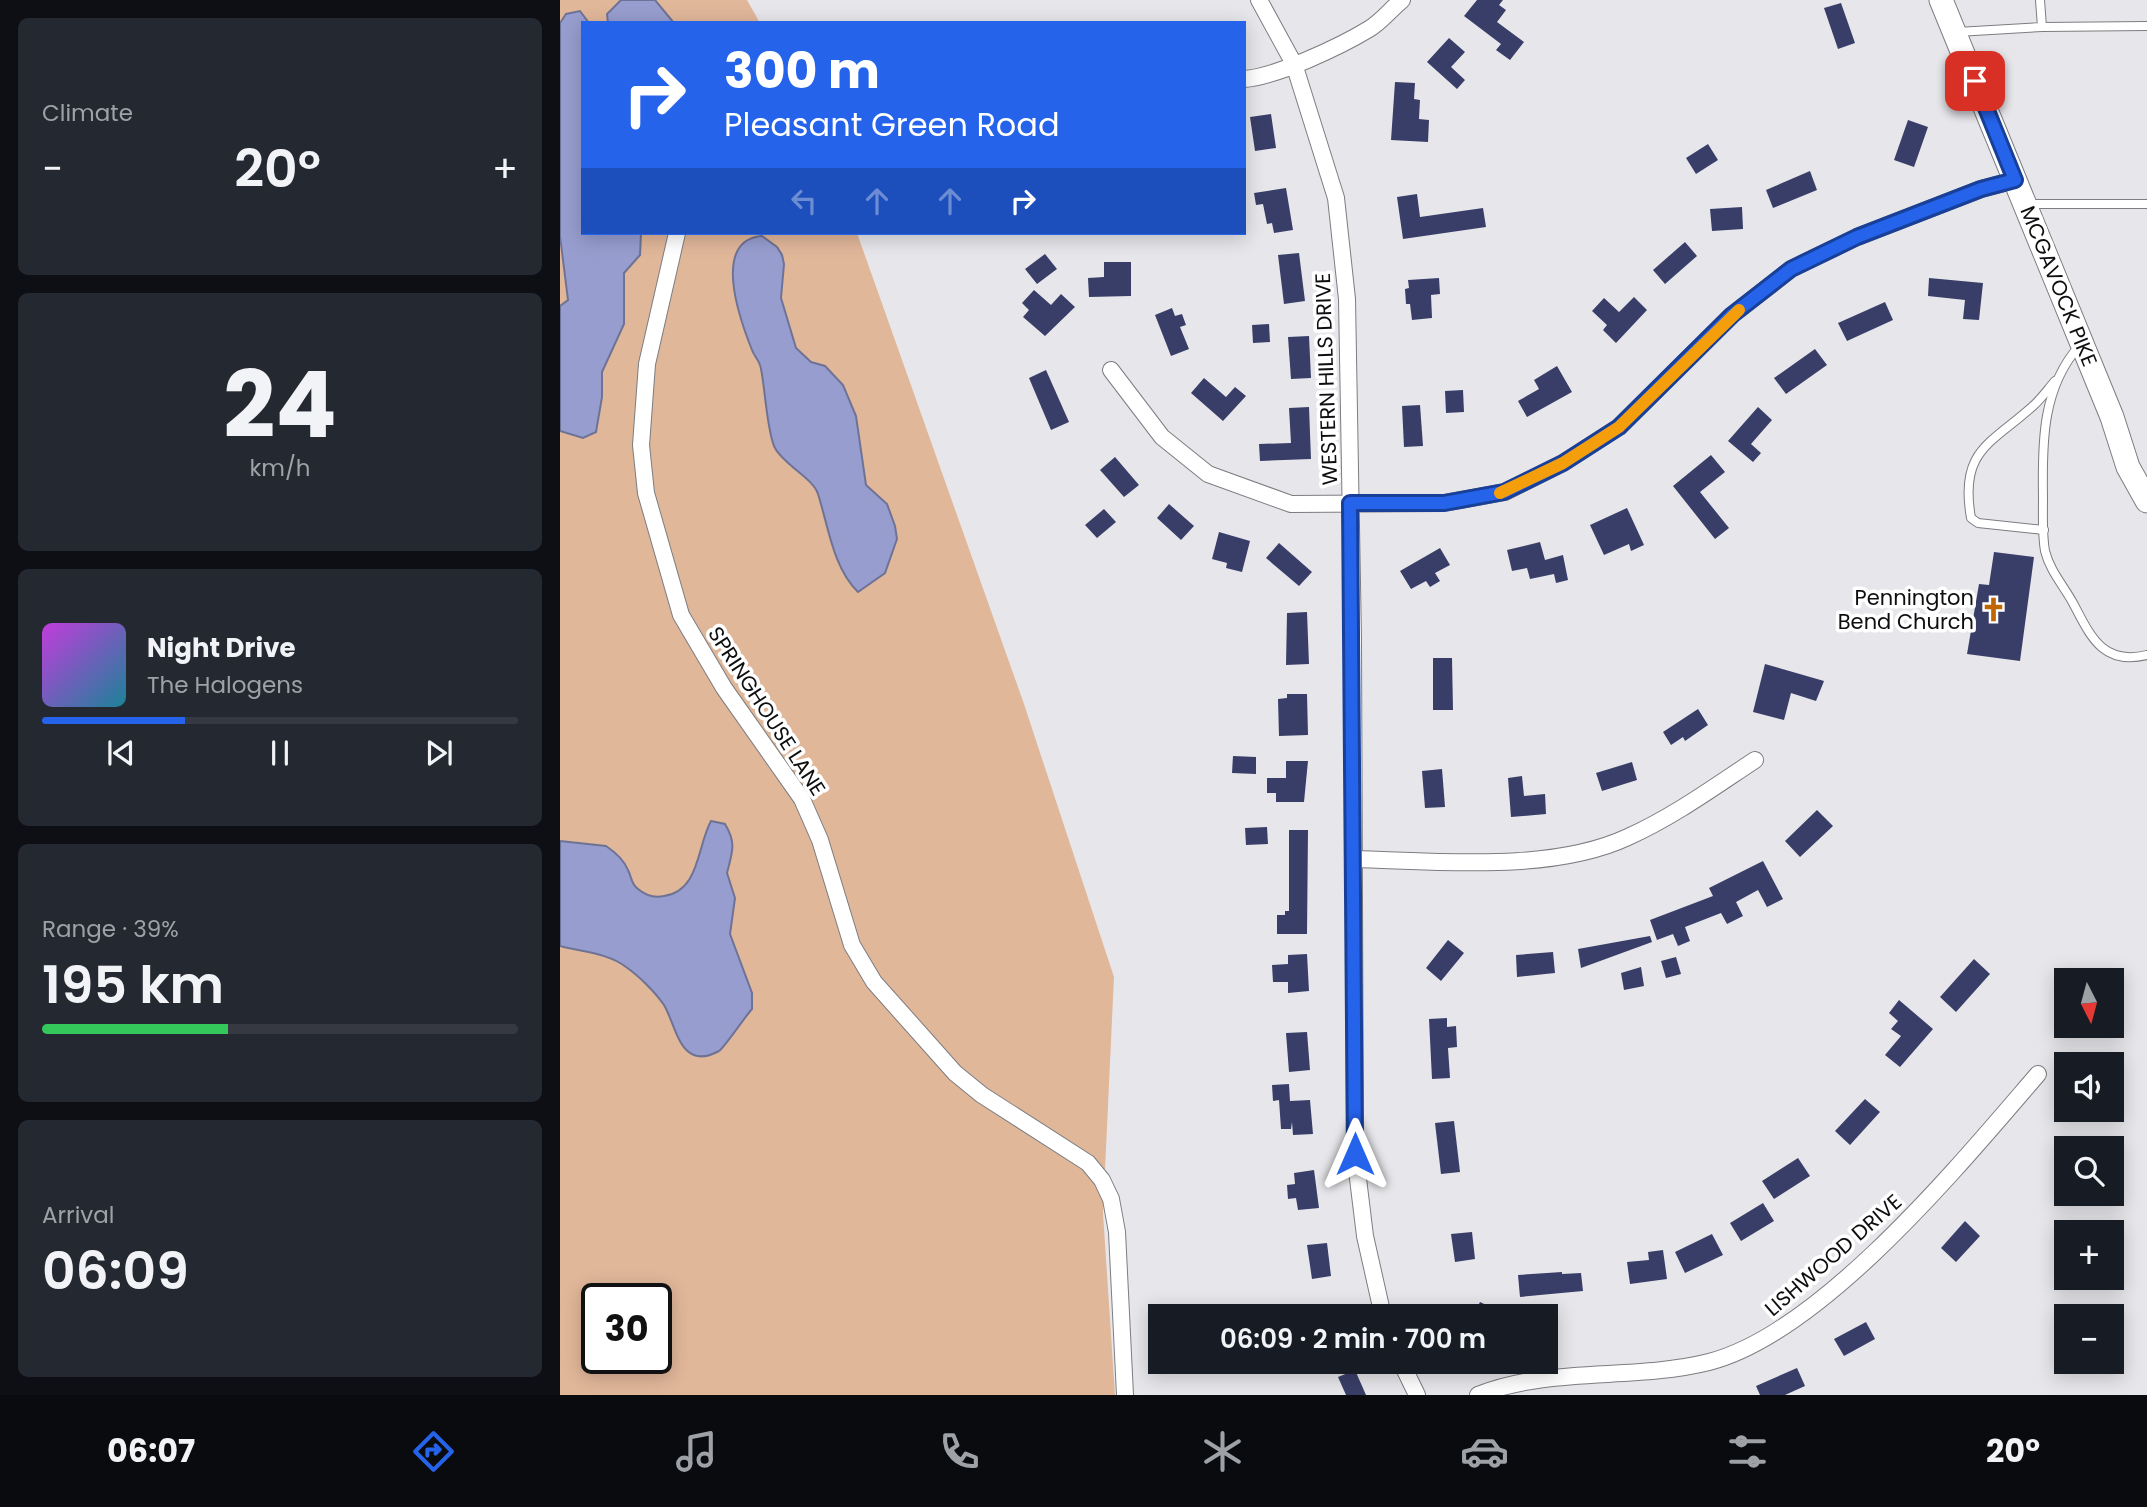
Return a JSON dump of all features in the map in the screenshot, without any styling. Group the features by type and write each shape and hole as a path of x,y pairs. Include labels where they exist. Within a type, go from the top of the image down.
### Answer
{"main road":[{"name":"MCGAVOCK PIKE","path":"1941,0 2112,417 2128,467 2147,501"},
{"name":"MCGAVOCK PIKE","path":"2112,417 2147,473"}],"street":[{"name":"WESTERN HILLS DRIVE","path":"1259,0 1294,64 1336,198 1347,299 1355,1154 1365,1236 1380,1304"},
{"path":"1246,79 1259,78 1294,64 1370,28 1402,0"},
{"path":"1111,370 1162,437 1208,474 1291,504 1444,503 1504,492 1563,463 1619,427 1732,315 1791,269 1857,237 1981,189 2015,180"},
{"name":"SPRINGHOUSE LANE","path":"677,235 647,365 640,445 646,493 681,615 724,688 802,799 820,840 852,945 874,982 954,1073 982,1096 1088,1163 1102,1180 1111,1199 1117,1232 1125,1395"},
{"path":"1354,859 1507,862 1591,850 1626,838 1676,812 1755,760"},
{"name":"LISHWOOD DRIVE","path":"1478,1395 1534,1380 1657,1370 1708,1362 1730,1355 1773,1334 1831,1289 1917,1211 2038,1074"},
{"path":"1406,1374 1416,1395"}],"lane":[{"path":"2040,0 2042,27"},
{"path":"1955,32 2042,27 2147,26"},
{"path":"2026,204 2147,204"},
{"path":"2082,343 2066,361 2057,379 2042,446 2045,550 2051,569 2092,640 2112,654 2136,658 2147,655"},
{"path":"2044,530 1978,523 1972,518 1968,487 1976,459 1988,442 2034,405 2057,379"}],"shaded area":[{"path":"560,0 747,0 759,21 581,21 581,235 858,235 1024,704 1114,977 1103,1213 1115,1395 560,1395"}],"water":[{"path":"621,0 655,0 672,21 608,21 607,14"},
{"path":"580,11 588,21 581,21 581,235 641,235 640,255 624,273 624,324 602,372 602,397 596,432 583,438 560,431 560,306 568,300 560,236 560,23 566,14"},
{"path":"762,236 777,247 782,255 784,264 781,298 796,348 811,362 825,366 843,385 856,416 866,485 887,504 895,526 897,539 885,573 858,592 837,559 815,488 779,454 772,441 760,366 741,320 733,283 733,266 737,251 746,241"},
{"path":"711,821 725,824 731,837 732,848 727,873 735,898 730,934 752,993 752,1009 719,1051 706,1056 696,1056 682,1044 664,1005 631,971 619,962 603,956 560,946 560,841 606,846 624,863 636,887 647,894 660,897 685,886 696,866"}],"building":[{"path":"1477,0 1503,0 1499,5 1506,10 1497,22 1524,42 1510,60 1496,50 1501,44 1464,16"},
{"path":"1841,3 1855,43 1838,49 1824,8"},
{"path":"1449,38 1465,52 1451,67 1465,80 1457,89 1427,62"},
{"path":"1395,82 1415,83 1414,99 1420,100 1419,119 1429,120 1428,142 1391,140"},
{"path":"1271,114 1276,148 1255,151 1250,117"},
{"path":"1908,120 1928,127 1914,167 1894,160"},
{"path":"1708,144 1718,160 1696,174 1686,158"},
{"path":"1810,171 1817,190 1773,208 1766,190"},
{"path":"1286,188 1293,230 1274,233 1272,223 1267,224 1263,204 1256,205 1254,193"},
{"path":"1417,194 1420,217 1483,208 1486,227 1403,239 1397,197"},
{"path":"1742,207 1743,229 1712,231 1710,209"},
{"path":"1685,242 1697,256 1665,284 1653,270"},
{"path":"1299,253 1305,301 1284,304 1278,255"},
{"path":"1045,254 1057,269 1037,284 1025,269"},
{"path":"1104,262 1131,262 1131,296 1089,297 1088,278 1104,277"},
{"path":"1439,278 1440,294 1431,295 1432,318 1412,320 1410,304 1406,304 1405,289 1409,288 1408,280"},
{"path":"1929,278 1983,283 1979,320 1963,319 1965,300 1928,296"},
{"path":"1034,290 1051,305 1061,294 1075,307 1045,336 1023,317 1029,310 1022,303"},
{"path":"1634,297 1647,310 1616,343 1603,330 1607,325 1592,311 1604,298 1619,312"},
{"path":"1885,302 1893,320 1847,341 1838,323"},
{"path":"1172,308 1175,316 1182,314 1186,325 1180,327 1189,349 1171,356 1155,315"},
{"path":"1269,324 1270,342 1253,343 1252,325"},
{"path":"1309,336 1311,378 1291,379 1288,337"},
{"path":"1815,349 1827,365 1786,394 1774,378"},
{"path":"1557,366 1572,392 1527,417 1518,401 1539,389 1534,380"},
{"path":"1046,370 1069,422 1051,430 1029,378"},
{"path":"1204,378 1226,397 1235,387 1246,396 1223,421 1191,393"},
{"path":"1463,390 1464,412 1446,413 1445,391"},
{"path":"1420,405 1423,446 1404,447 1402,406"},
{"path":"1309,407 1311,459 1260,461 1259,444 1291,443 1289,408"},
{"path":"1758,407 1772,420 1751,444 1761,453 1753,462 1728,441"},
{"path":"1711,455 1725,472 1700,492 1729,528 1715,539 1673,486"},
{"path":"1115,457 1139,485 1124,497 1100,470"},
{"path":"1169,504 1194,526 1181,540 1157,518"},
{"path":"1627,508 1644,545 1631,551 1629,544 1604,555 1590,525"},
{"path":"1104,509 1116,522 1097,538 1085,525"},
{"path":"1219,532 1250,541 1242,572 1226,568 1227,563 1212,559"},
{"path":"1540,542 1545,560 1563,555 1568,580 1556,583 1554,574 1530,579 1527,568 1512,571 1507,550"},
{"path":"1279,543 1312,572 1299,586 1266,558"},
{"path":"1440,548 1450,565 1435,573 1440,581 1430,587 1426,581 1411,589 1400,571"},
{"path":"1994,552 2034,557 2020,661 1967,654 1979,584 1989,585"},
{"path":"1307,612 1309,664 1286,665 1287,613"},
{"path":"1433,658 1452,658 1453,710 1433,710"},
{"path":"1765,664 1824,681 1816,701 1791,693 1784,720 1753,712"},
{"path":"1287,694 1307,694 1308,735 1279,736 1278,699 1287,698"},
{"path":"1698,709 1708,725 1685,741 1683,737 1671,745 1663,732"},
{"path":"1233,756 1256,757 1256,774 1232,773"},
{"path":"1286,761 1308,761 1304,802 1276,802 1276,793 1267,793 1267,778 1286,778"},
{"path":"1632,762 1637,780 1602,791 1596,773"},
{"path":"1442,769 1445,807 1425,808 1422,771"},
{"path":"1522,776 1524,796 1545,794 1546,814 1511,817 1508,778"},
{"path":"1817,810 1833,826 1800,857 1785,841"},
{"path":"1267,827 1268,844 1246,845 1245,828"},
{"path":"1289,830 1308,830 1307,934 1277,934 1277,915 1285,915 1285,911 1289,911"},
{"path":"1763,861 1783,899 1767,907 1758,890 1736,902 1743,916 1727,924 1721,913 1685,927 1690,941 1678,946 1673,934 1657,940 1650,920 1713,896 1709,888"},
{"path":"1650,936 1652,942 1581,968 1578,949"},
{"path":"1448,940 1464,953 1441,981 1426,968"},
{"path":"1553,952 1555,973 1517,977 1516,955"},
{"path":"1307,954 1309,991 1288,993 1288,982 1273,982 1272,965 1288,964 1288,955"},
{"path":"1676,957 1681,974 1666,978 1661,961"},
{"path":"1974,959 1990,974 1956,1012 1940,997"},
{"path":"1641,967 1644,986 1624,990 1621,973"},
{"path":"1899,1000 1933,1029 1900,1067 1885,1055 1901,1036 1891,1029 1898,1021 1889,1013"},
{"path":"1447,1018 1447,1027 1456,1026 1457,1047 1448,1048 1450,1078 1432,1079 1429,1019"},
{"path":"1307,1032 1310,1070 1289,1072 1286,1033"},
{"path":"1289,1084 1290,1101 1310,1100 1313,1134 1293,1135 1292,1122 1291,1129 1281,1129 1279,1100 1273,1101 1272,1085"},
{"path":"1865,1099 1880,1112 1850,1145 1835,1131"},
{"path":"1454,1121 1460,1172 1441,1174 1435,1123"},
{"path":"1798,1158 1810,1176 1774,1199 1762,1181"},
{"path":"1314,1170 1319,1208 1298,1210 1296,1198 1288,1199 1287,1185 1295,1184 1294,1173"},
{"path":"1763,1203 1774,1221 1741,1241 1730,1223"},
{"path":"1965,1221 1980,1236 1956,1262 1941,1248"},
{"path":"1472,1232 1475,1259 1455,1262 1451,1234"},
{"path":"1712,1234 1723,1255 1685,1273 1675,1252"},
{"path":"1327,1243 1331,1276 1312,1279 1307,1245"},
{"path":"1663,1250 1667,1279 1630,1284 1627,1262 1649,1260 1648,1252"},
{"path":"1581,1273 1583,1291 1520,1297 1518,1275"},
{"path":"1866,1322 1875,1339 1844,1356 1834,1339"},
{"path":"1797,1368 1805,1386 1785,1395 1760,1395 1756,1386"},
{"path":"1357,1374 1366,1395 1346,1395 1338,1377"}],"slow traffic":[{"path":"1500,493 1563,463 1619,427 1739,310"}],"place":[{"name":"Pennington Bend Church","path":"1994,609"}],"route":[{"path":"1355,1154 1350,503 1444,503 1504,492 1563,463 1619,427 1732,315 1791,269 1857,237 1981,189 2015,180 1975,81"}]}
